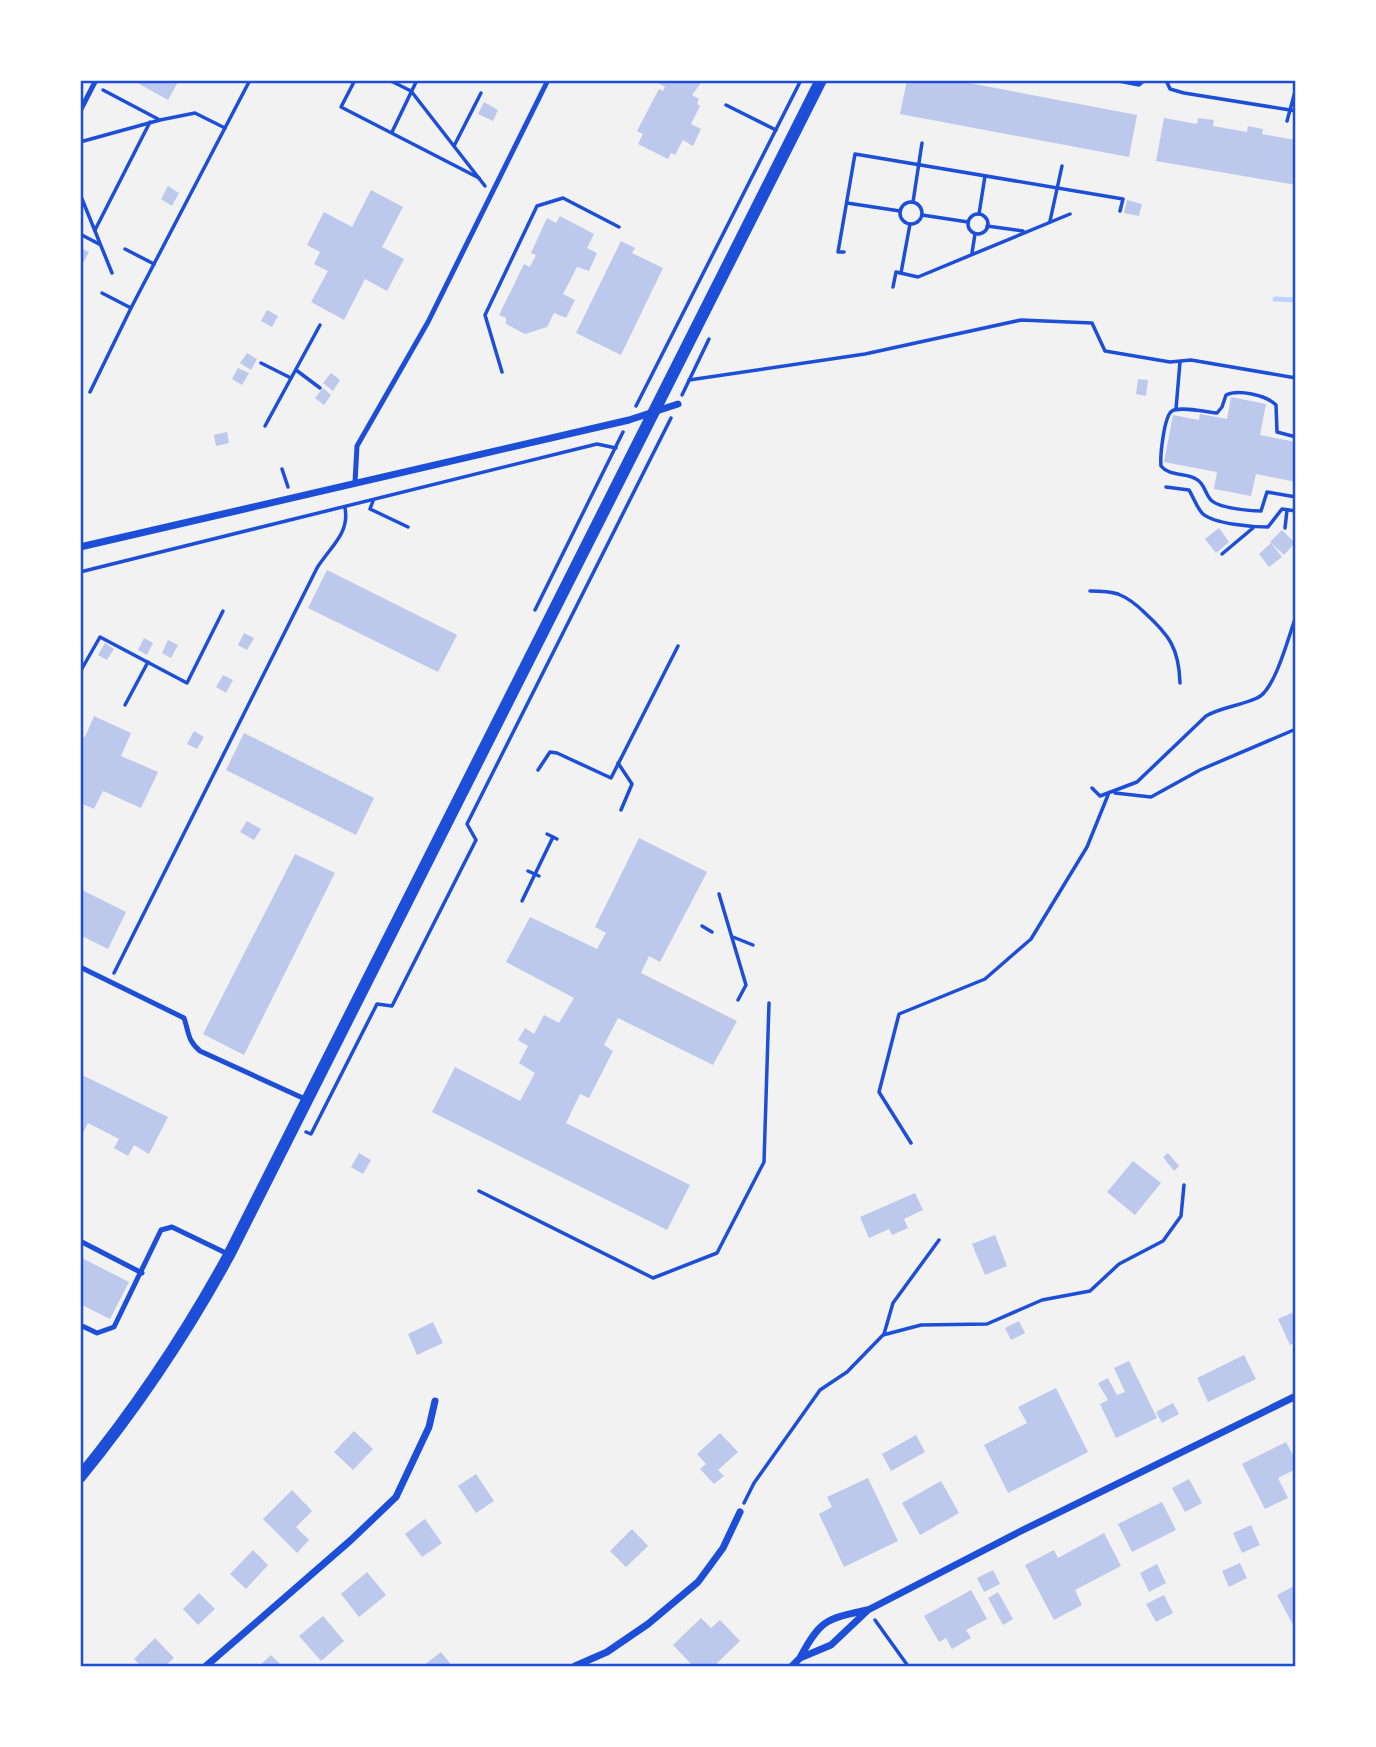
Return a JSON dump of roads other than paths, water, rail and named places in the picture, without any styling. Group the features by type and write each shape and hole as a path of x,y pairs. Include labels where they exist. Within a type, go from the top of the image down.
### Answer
{"street":[{"path":"80,1477 157,1376 195,1317 229,1255 821,80"},
{"path":"80,547 629,420 678,404"},
{"path":"792,1667 815,1631 834,1617 868,1610 1019,1532 1296,1396"},
{"path":"206,1667 301,1585 396,1497 429,1427 435,1401"},
{"path":"575,1667 607,1652 632,1635 698,1582 723,1548 740,1512"},
{"path":"800,1658 831,1645 868,1610"}],"lane":[{"path":"355,482 357,446 428,322 548,80"},
{"path":"80,111 95,83"},
{"path":"80,967 184,1018 187,1037 200,1051 309,1100"},
{"path":"80,1325 97,1333 114,1327 161,1230 172,1227 229,1255"},
{"path":"80,1241 142,1273"}],"waterway":[{"path":"1275,299 1296,300"}]}
